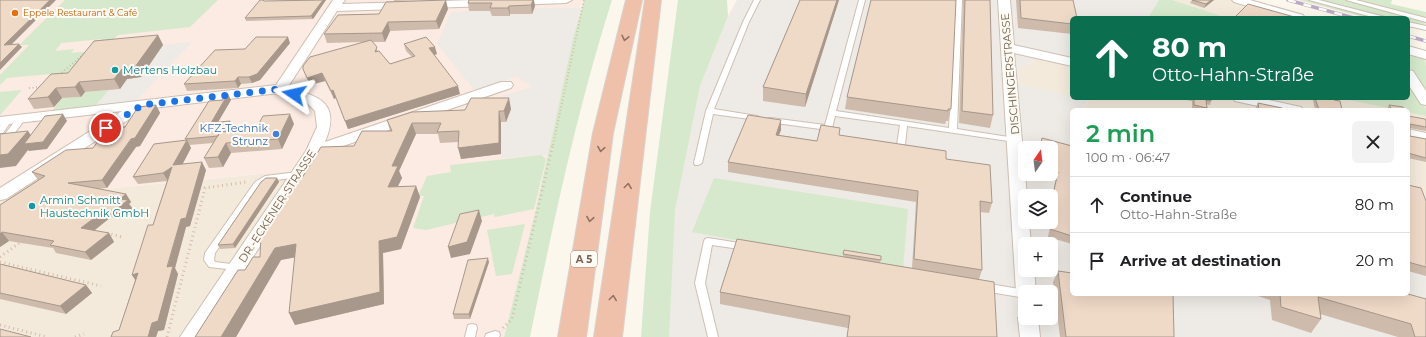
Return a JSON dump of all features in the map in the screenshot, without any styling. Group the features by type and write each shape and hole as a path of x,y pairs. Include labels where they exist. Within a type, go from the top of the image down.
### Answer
{"highway":[{"name":"A 5","path":"572,337 603,133 634,0"},
{"path":"608,337 653,1"}],"street":[{"path":"8,122 280,89 337,4 566,0"},
{"name":"DISCHINGERSTRASSE","path":"1004,0 1025,285"},
{"path":"1238,0 1292,16"},
{"path":"1008,48 1070,62"},
{"path":"1410,51 1426,55"},
{"path":"1410,77 1426,102"},
{"path":"314,151 506,85"},
{"name":"DR.-ECKENER-STRASSE","path":"190,337 314,151 324,127 322,110 311,98 280,89"},
{"path":"1249,100 1287,108"},
{"path":"0,195 142,105"},
{"path":"1410,134 1426,138"},
{"path":"1029,325 1030,337"}],"lane":[{"path":"698,163 710,111 746,22 757,0"},
{"path":"710,111 828,128 862,0"},
{"path":"953,131 959,0"},
{"path":"1312,0 1375,16"},
{"path":"1350,0 1426,20"},
{"path":"1410,24 1426,28"},
{"path":"832,113 1015,140"},
{"path":"4,141 8,122"},
{"path":"901,145 904,124"},
{"path":"236,267 212,265 209,260 210,253 258,184 265,179 298,175"},
{"path":"713,337 700,283 708,241 754,248"},
{"path":"971,285 1018,292"}],"path":[{"path":"492,336 512,319 539,210 584,0 579,0"},
{"path":"57,77 85,53"},
{"path":"29,88 45,87"},
{"path":"167,337 205,188 265,179"},
{"path":"101,232 122,237"},
{"path":"0,257 25,239"},
{"path":"0,262 101,286"},
{"path":"0,325 47,337"},
{"path":"75,337 84,334"}],"shaded area":[{"path":"0,0 583,0 578,13 536,209 504,337 205,337 311,169 0,199"},
{"path":"737,0 1159,0 1149,16 1070,16 1070,59 1046,54 1020,69 1018,84 1070,96 1070,100 1089,100 1083,108 1070,108 1070,296 1410,296 1410,189 1426,193 1426,337 648,337 700,86 728,16"},
{"path":"1159,0 1245,0 1299,16 1149,16"},
{"path":"479,7 509,16 510,14 532,13 534,8 581,8 547,155 502,158 501,154 501,128 511,109 502,96 532,87 517,76 476,92 437,44 451,12 477,11"},
{"path":"192,42 135,102 95,106 109,90 120,89 127,79 141,77 163,45"},
{"path":"1410,48 1426,53 1426,193 1410,189 1410,108 1083,108 1089,101 1085,100 1410,100"},
{"path":"1046,54 1070,59 1070,97 1018,84 1020,69"},
{"path":"312,169 205,337 0,337 0,199"}],"green space":[{"path":"65,0 218,0 190,27 118,35 87,63 61,83 51,74 7,78 0,85 0,75 29,45 19,45","holes":["102,39 94,51 71,53 74,49 55,51 63,41 62,43"]},
{"path":"584,0 612,0 599,41 577,125 530,337 504,337 536,209 573,39"},
{"path":"678,0 727,0 728,16 700,86 675,210 669,337 641,337 650,212"},
{"path":"1159,0 1172,0 1221,16 1149,16"},
{"path":"1299,0 1392,0 1391,4 1426,12 1425,27 1410,23 1410,16 1359,16"},
{"path":"1410,53 1424,57 1426,66 1426,93 1410,68"},
{"path":"1410,88 1426,109 1426,116 1410,112 1410,108 1388,108 1349,100 1410,100"},
{"path":"22,90 0,115 0,92"},
{"path":"109,90 95,106 52,111 62,98 81,97 85,92"},
{"path":"541,155 546,159 534,209 495,217 494,214 426,230 413,228 424,196 418,196 427,176 451,172 450,165"},
{"path":"714,178 908,209 903,270 692,232"},
{"path":"525,224 512,274 496,276 487,230"}],"building":[{"path":"0,0 50,0 4,45 19,44 0,63"},
{"path":"260,0 323,0 311,16 245,18"},
{"path":"446,0 436,21 388,22 382,33 324,34 338,15 379,14 386,2"},
{"path":"469,0 533,0 531,5 509,6 508,8 490,8 492,3 468,3"},
{"path":"800,0 837,0 806,94 763,87"},
{"path":"871,0 956,0 951,109 948,109 948,111 847,97"},
{"path":"965,0 990,0 993,115 962,111"},
{"path":"1020,0 1073,0 1077,16 1070,16 1070,24 1021,18"},
{"path":"1192,0 1211,0 1206,4"},
{"path":"1248,4 1291,16 1236,16"},
{"path":"158,35 135,67 122,69 114,79 79,82 75,87 56,88 48,97 28,99 51,74 68,73 94,41"},
{"path":"256,37 288,37 257,74 249,77 238,77 235,81 184,84 215,50 245,49"},
{"path":"426,37 435,47 429,48 458,86 345,121 333,90 331,91 322,73 307,78 303,69 303,66 310,57 371,40 377,47 375,52 379,51 390,64 415,56 404,44"},
{"path":"228,94 211,123 230,121 224,131 220,132 218,136 185,139 209,101 223,100 223,95"},
{"path":"471,98 509,98 504,111 499,111 499,143 458,148 459,131 437,132 441,123 412,123 392,166 398,166 388,187 416,186 397,237 379,241 380,292 289,313 296,244 275,248 221,337 195,337 238,270 245,270 253,257 260,257 261,233 297,179 302,178 321,147 354,146 362,131 392,131 387,120 412,112 465,110"},
{"path":"1194,100 1206,100 1207,108 1194,105"},
{"path":"1316,100 1340,101 1342,108 1318,108"},
{"path":"1258,103 1282,108 1259,108"},
{"path":"156,105 135,138 131,139 102,180 68,183 126,194 120,199 128,200 114,211 106,209 81,228 109,233 85,252 50,245 54,241 2,232 0,234 0,205 45,176 32,172 66,150 93,148 107,129 125,127 138,107"},
{"path":"1389,105 1403,108 1391,108"},
{"path":"63,114 43,142 24,144 45,116"},
{"path":"290,114 278,139 226,143 218,157 204,158 220,132 256,129 263,116"},
{"path":"748,115 781,120 776,135 817,141 821,125 840,128 839,135 946,151 946,159 990,165 992,203 980,201 982,270 914,259 918,191 728,162"},
{"path":"1410,116 1425,119 1426,127 1410,124"},
{"path":"28,131 8,154 0,155 0,134"},
{"path":"1410,136 1426,139 1426,158 1410,154"},
{"path":"1042,138 1053,141 1041,141"},
{"path":"187,140 173,165 202,162 186,218 181,219 167,267 173,266 158,321 152,323 148,337 111,337 113,332 119,330 138,273 132,275 148,225 153,225 172,167 163,173 133,177 154,144"},
{"path":"1058,142 1070,145 1070,235 1050,229 1058,229 1058,189 1054,189 1056,181 1058,181"},
{"path":"266,178 277,178 233,244 218,245 261,182"},
{"path":"1410,185 1421,188 1426,201 1426,267 1410,263"},
{"path":"479,210 467,242 448,247 460,214"},
{"path":"737,239 994,282 997,337 847,337 850,316 720,292"},
{"path":"844,250 881,256 881,260 843,254"},
{"path":"488,258 469,314 453,314 468,260"},
{"path":"0,264 86,285 60,306 0,293"},
{"path":"1058,271 1070,273 1070,296 1173,296 1174,337 1066,337"},
{"path":"1410,295 1426,299 1426,337 1415,337 1411,324 1318,297 1321,319 1281,307 1280,296 1410,296"},
{"path":"0,329 31,337 0,337"}],"railway":[{"path":"1288,0 1347,16"},
{"path":"1410,37 1426,41"}],"place":[{"name":"Eppele Restaurant & Café","path":"15,13"},
{"name":"Mertens Holzbau","path":"115,70"},
{"name":"KFZ-Technik Strunz","path":"276,134"},
{"name":"Armin Schmitt Haustechnik GmbH","path":"32,206"}],"route":[{"path":"106,128 142,105 280,89 294,94"}]}
